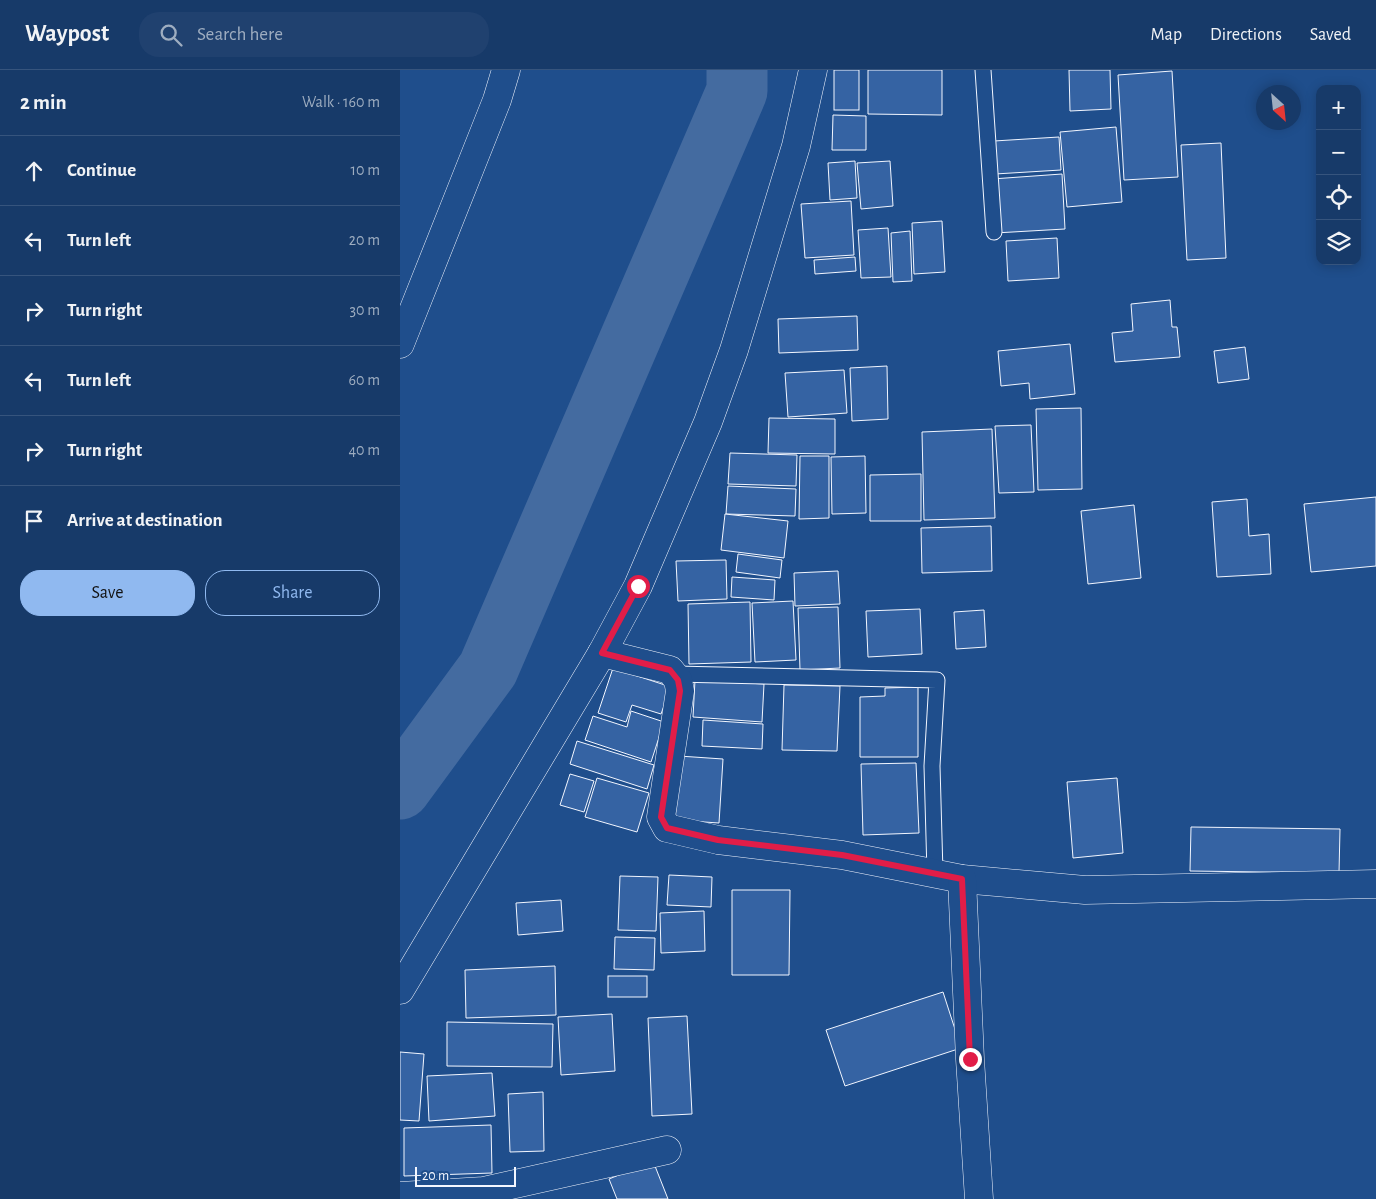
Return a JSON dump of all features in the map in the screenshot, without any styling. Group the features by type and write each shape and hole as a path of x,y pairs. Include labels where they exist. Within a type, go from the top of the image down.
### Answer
{"street":[{"path":"400,344 497,100 506,70"},
{"path":"400,990 602,653 638,586 670,514 734,350 796,146 813,70"},
{"path":"602,653 670,670 678,680 680,691 661,817 667,828 718,840 842,855 962,879 1085,890 1376,884"},
{"path":"962,879 970,1059 979,1199"},
{"path":"400,1196 484,1191 667,1150"}],"lane":[{"path":"983,70 994,232"},
{"path":"675,674 937,680 932,766 935,873"}],"building":[{"path":"834,70 859,70 859,110 834,110"},
{"path":"868,70 942,70 942,115 868,114"},
{"path":"1069,70 1110,70 1111,109 1070,111"},
{"path":"1172,71 1178,177 1124,180 1118,75"},
{"path":"833,115 866,116 866,150 832,150"},
{"path":"1116,127 1122,202 1067,207 1060,132"},
{"path":"1059,137 1061,170 995,174 994,141"},
{"path":"1221,143 1226,258 1187,260 1181,145"},
{"path":"855,161 857,198 830,200 828,163"},
{"path":"890,161 893,206 861,209 857,163"},
{"path":"1062,174 1065,229 995,233 992,179"},
{"path":"851,201 854,255 805,258 801,204"},
{"path":"942,221 945,272 914,274 912,223"},
{"path":"888,228 891,277 861,278 858,230"},
{"path":"910,231 912,281 893,282 891,233"},
{"path":"1057,238 1059,278 1008,281 1006,241"},
{"path":"855,257 856,271 815,274 814,260"},
{"path":"1170,300 1172,327 1177,327 1180,357 1115,362 1112,333 1133,331 1131,304"},
{"path":"857,316 858,350 779,353 778,319"},
{"path":"1070,344 1075,394 1030,399 1029,383 1001,386 998,351"},
{"path":"1245,347 1249,379 1218,383 1214,351"},
{"path":"887,366 888,419 852,421 850,368"},
{"path":"844,370 847,413 788,417 785,373"},
{"path":"1081,408 1082,489 1038,490 1036,409"},
{"path":"769,418 835,419 835,454 768,453"},
{"path":"1031,425 1034,492 999,493 995,426"},
{"path":"992,429 995,518 924,520 922,432"},
{"path":"730,453 797,455 796,486 728,484"},
{"path":"800,456 829,456 829,518 799,519"},
{"path":"865,456 866,513 832,514 831,457"},
{"path":"921,474 921,521 870,521 870,475"},
{"path":"728,486 796,489 795,516 726,514"},
{"path":"1376,497 1376,566 1311,572 1304,504"},
{"path":"1247,499 1249,536 1269,534 1271,574 1217,577 1212,502"},
{"path":"1134,505 1141,578 1088,584 1081,511"},
{"path":"725,514 788,521 784,558 721,550"},
{"path":"991,526 992,571 922,573 921,528"},
{"path":"738,554 782,560 780,578 736,572"},
{"path":"726,560 727,599 678,601 676,561"},
{"path":"838,571 840,604 795,606 794,573"},
{"path":"732,577 775,580 774,600 731,597"},
{"path":"793,601 796,660 755,662 752,603"},
{"path":"750,602 751,662 689,664 688,604"},
{"path":"838,607 840,668 800,670 798,608"},
{"path":"920,609 922,654 868,657 866,611"},
{"path":"984,610 986,647 956,649 954,612"},
{"path":"613,668 671,687 661,714 632,705 626,722 598,713"},
{"path":"695,680 764,684 762,722 693,717"},
{"path":"784,685 840,686 837,751 782,750"},
{"path":"918,687 918,757 860,757 860,697 885,696 885,688"},
{"path":"631,711 664,722 651,762 585,740 593,716 627,727"},
{"path":"703,720 763,724 762,749 702,746"},
{"path":"577,741 654,765 647,789 570,764"},
{"path":"679,756 723,759 719,823 675,820"},
{"path":"916,763 919,833 863,835 861,764"},
{"path":"570,774 594,781 584,812 560,805"},
{"path":"597,778 649,793 637,832 585,817"},
{"path":"1117,778 1123,853 1073,858 1067,782"},
{"path":"1191,827 1340,829 1339,873 1190,871"},
{"path":"669,875 712,877 711,907 667,905"},
{"path":"620,876 658,877 656,931 618,930"},
{"path":"732,890 790,890 789,975 732,975"},
{"path":"561,900 563,931 518,935 516,903"},
{"path":"704,911 705,951 661,953 660,913"},
{"path":"615,937 655,938 654,970 614,969"},
{"path":"555,966 556,1015 466,1018 465,970"},
{"path":"608,976 647,976 647,997 608,997"},
{"path":"943,992 961,1048 845,1086 826,1030"},
{"path":"612,1014 615,1071 561,1075 558,1017"},
{"path":"687,1016 692,1114 652,1116 648,1018"},
{"path":"447,1022 553,1024 552,1067 447,1066"},
{"path":"400,1052 424,1054 419,1121 400,1120"},
{"path":"492,1073 495,1116 429,1121 427,1076"},
{"path":"543,1092 544,1151 510,1152 508,1094"},
{"path":"491,1125 492,1173 404,1176 404,1128"},
{"path":"653,1161 668,1199 617,1199 609,1179"}],"waterway":[{"path":"400,789 488,669 737,91 737,70"}],"route":[{"path":"638,586 602,653 670,670 678,680 680,691 661,817 667,828 718,840 842,855 910,867 962,879 970,1059"}]}
